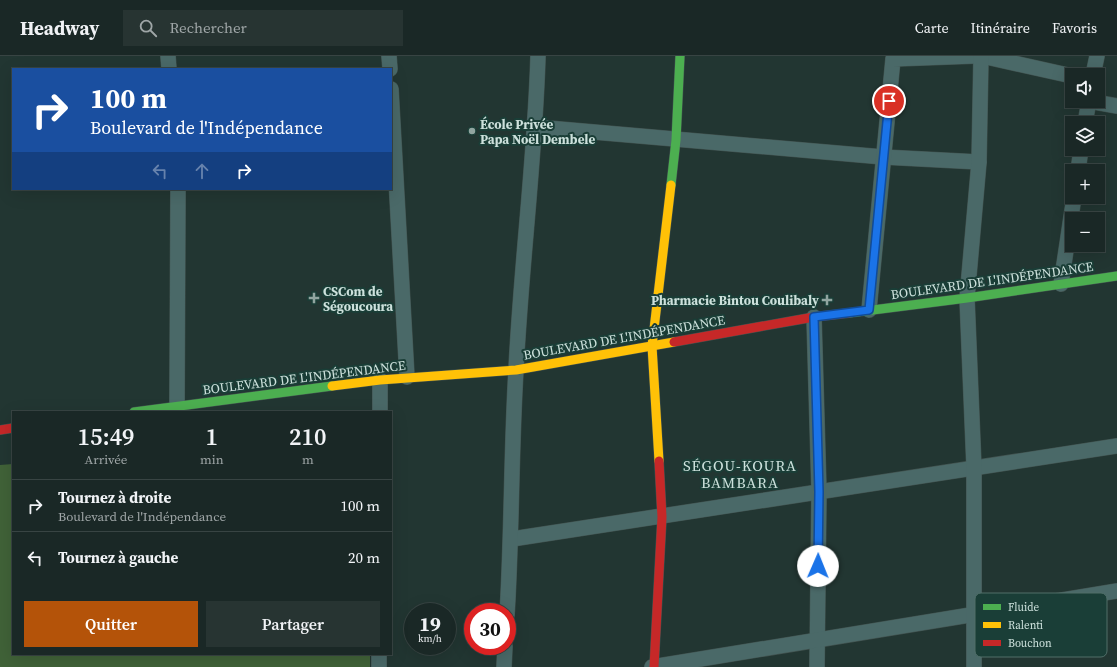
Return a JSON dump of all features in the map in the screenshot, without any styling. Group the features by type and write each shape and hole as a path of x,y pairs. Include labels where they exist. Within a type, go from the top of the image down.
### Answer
{"main road":[{"path":"653,667 662,517 652,346 676,140 680,56"},
{"name":"BOULEVARD DE L'INDÉPENDANCE","path":"141,411 407,377 516,370 814,317 967,298 1117,276"},
{"path":"0,430 12,428"}],"street":[{"path":"168,56 169,68"},
{"path":"389,56 390,68"},
{"path":"508,603 512,539 516,370 536,127 538,56"},
{"path":"869,310 893,59 975,56"},
{"path":"974,667 974,468 967,298 979,162 981,56 1065,74"},
{"path":"1095,68 1097,56"},
{"path":"1105,104 1117,106"},
{"path":"392,121 394,184 407,377"},
{"path":"536,127 883,157 979,162"},
{"path":"176,406 178,190"},
{"path":"1061,284 1073,204"},
{"path":"814,317 819,492 817,667"},
{"path":"380,380 380,411"},
{"path":"512,539 1117,446"},
{"path":"1105,593 1117,591"},
{"path":"653,667 974,615"},
{"path":"379,655 379,667"},
{"path":"504,667 505,655"}],"green space":[{"path":"12,464 12,655 370,655 370,667 0,667 0,465"}],"traffic: fast":[{"path":"671,185 676,140 680,56"},
{"path":"849,313 967,298 1117,276"},
{"path":"142,411 332,386"}],"traffic: slow":[{"path":"659,461 652,346 671,185"},
{"path":"332,386 380,380 516,370 674,342"}],"traffic: jam":[{"path":"674,342 814,317 849,313"},
{"path":"0,430 12,428"},
{"path":"654,667 662,517 659,461"}],"place":[{"name":"École Privée Papa Noël Dembele","path":"472,131"},
{"name":"CSCom de Ségoucoura","path":"314,298"},
{"name":"Pharmacie Bintou Coulibaly","path":"827,300"}],"district":[{"name":"SÉGOU-KOURA BAMBARA","path":"740,474"}],"route":[{"path":"818,566 819,492 814,317 869,310 889,101"}]}
